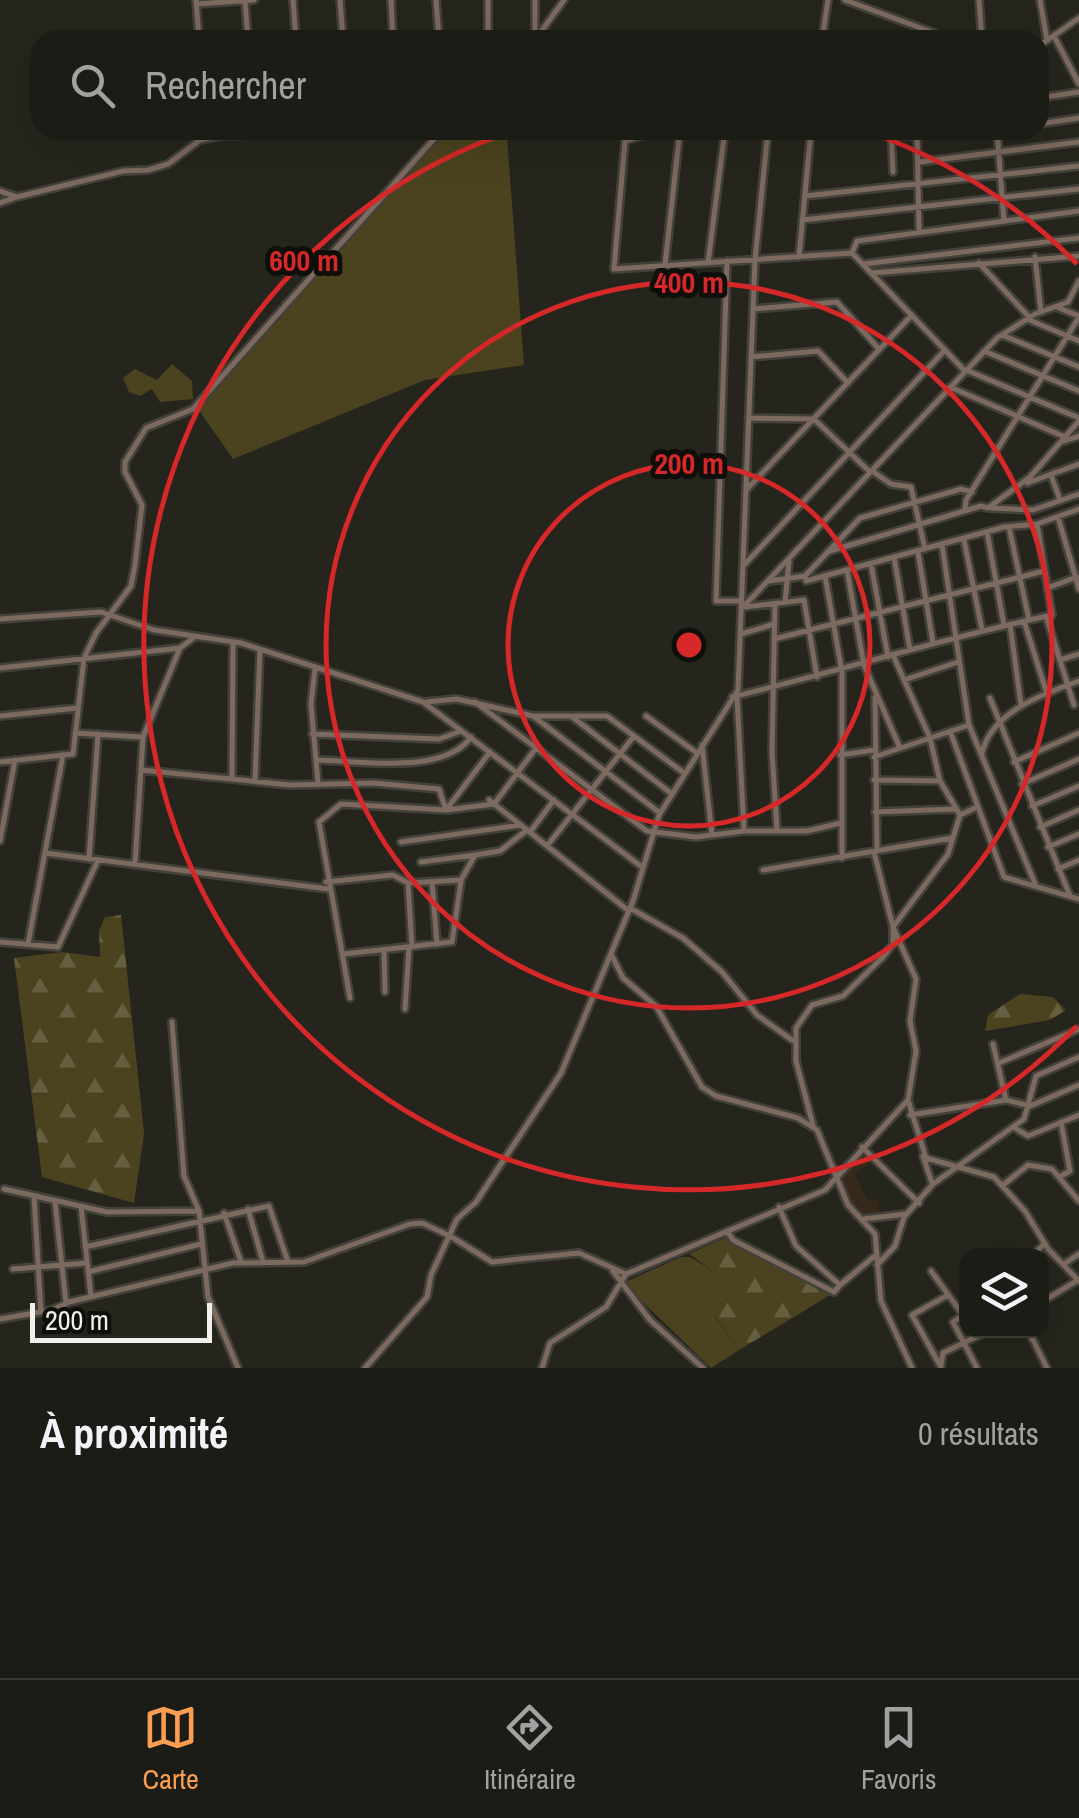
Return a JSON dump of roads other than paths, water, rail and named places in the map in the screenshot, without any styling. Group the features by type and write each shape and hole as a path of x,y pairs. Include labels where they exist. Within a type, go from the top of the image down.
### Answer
{"street":[{"path":"245,0 247,30"},
{"path":"198,30 197,2 254,0"},
{"path":"293,0 295,30"},
{"path":"340,0 342,30"},
{"path":"391,0 392,30"},
{"path":"436,0 438,30"},
{"path":"488,0 488,30"},
{"path":"535,0 535,30"},
{"path":"542,30 564,0"},
{"path":"824,30 828,0"},
{"path":"845,0 926,30"},
{"path":"979,0 981,30"},
{"path":"1040,0 1048,30"},
{"path":"1050,38 1079,18"},
{"path":"1049,34 1079,84"},
{"path":"1049,96 1079,92"},
{"path":"1049,122 1079,118"},
{"path":"0,203 122,171 168,164 204,140"},
{"path":"0,762 73,754 84,658 132,586 136,566 142,505 125,472 130,449 146,428 193,409 433,140"},
{"path":"628,140 614,268 852,253 966,370 1079,420 1019,485 988,508"},
{"path":"666,265 679,140"},
{"path":"708,262 724,140"},
{"path":"365,1368 427,1297 431,1276 457,1219 476,1202 560,1072 629,909 660,813 738,690 754,260 767,140"},
{"path":"799,256 810,140"},
{"path":"892,140 893,172"},
{"path":"917,140 920,233"},
{"path":"997,140 1004,221"},
{"path":"919,162 1079,142"},
{"path":"805,196 1079,166"},
{"path":"802,220 920,210 1079,189"},
{"path":"0,190 17,197"},
{"path":"852,253 857,241 1079,212"},
{"path":"863,264 1079,241 1078,255 872,274"},
{"path":"1035,258 1041,312"},
{"path":"727,262 716,600 742,604 804,600 817,677"},
{"path":"978,263 1028,318 1079,341"},
{"path":"742,604 984,351 1028,318 1068,302 1078,286"},
{"path":"753,309 837,302 880,350"},
{"path":"966,510 972,492 1079,317 1056,307"},
{"path":"746,490 912,316"},
{"path":"1002,335 1079,367"},
{"path":"743,566 945,350"},
{"path":"751,357 818,351 848,382"},
{"path":"984,351 1079,391"},
{"path":"950,387 1063,440 1079,436"},
{"path":"749,418 814,419 871,471 891,484 911,487 921,524 932,643"},
{"path":"1019,485 1079,466"},
{"path":"1051,474 1060,500"},
{"path":"767,582 805,576 860,518 961,488 972,492"},
{"path":"828,552 966,510 1033,510 1079,494"},
{"path":"805,576 806,581 1079,510"},
{"path":"1058,517 1079,589"},
{"path":"734,697 842,672 956,635 1052,615 1037,524"},
{"path":"1009,527 1026,620 1047,694"},
{"path":"987,532 1021,706"},
{"path":"964,538 982,630"},
{"path":"942,544 969,725 1036,886"},
{"path":"894,557 910,650"},
{"path":"785,602 789,558"},
{"path":"871,564 890,656 930,738 940,781 958,812 948,854 893,927 892,944 883,957 844,996 812,1004 796,1028 794,1043 804,1102 848,1205 875,1234 884,1312 912,1368"},
{"path":"847,570 864,664 900,748"},
{"path":"774,639 834,628 856,618 1044,572"},
{"path":"825,576 842,672 842,858"},
{"path":"1047,588 1077,578"},
{"path":"774,604 777,830"},
{"path":"0,619 72,611 111,614 192,638 260,649 422,702 475,702 532,716 607,716 684,774"},
{"path":"1046,616 1074,706"},
{"path":"740,634 774,624"},
{"path":"135,864 143,738 180,648 192,638"},
{"path":"232,779 233,642"},
{"path":"0,668 180,648"},
{"path":"255,781 260,649"},
{"path":"1060,660 1079,654"},
{"path":"904,680 958,662"},
{"path":"315,669 312,734 318,783"},
{"path":"982,754 986,738 1021,706 1079,681"},
{"path":"874,694 876,852 893,927 916,979 910,1021 916,1051 908,1100 933,1184"},
{"path":"734,697 744,831"},
{"path":"990,698 1070,896"},
{"path":"422,702 643,867"},
{"path":"475,702 647,831 712,835 808,831 842,823"},
{"path":"0,716 78,708"},
{"path":"532,716 660,813"},
{"path":"572,716 672,794"},
{"path":"646,716 697,753"},
{"path":"840,755 900,748 969,725"},
{"path":"312,734 439,740 460,731"},
{"path":"950,731 1004,877 1079,898"},
{"path":"75,733 143,738"},
{"path":"1014,762 1079,733"},
{"path":"89,859 98,734"},
{"path":"547,846 634,736"},
{"path":"318,760 439,761 460,753 470,737"},
{"path":"702,745 712,835"},
{"path":"350,998 318,822 341,804 446,810 491,802 536,748"},
{"path":"446,810 490,752"},
{"path":"28,944 63,755"},
{"path":"1022,784 1079,759"},
{"path":"0,840 15,760"},
{"path":"141,770 255,781 439,789 446,810"},
{"path":"874,780 940,781"},
{"path":"1032,806 1079,786"},
{"path":"422,862 500,851 528,831 554,800"},
{"path":"491,802 629,909 682,938 722,972 757,1016 787,1032 794,1043"},
{"path":"875,812 958,812 977,807"},
{"path":"1040,827 1079,810"},
{"path":"401,842 520,825"},
{"path":"1048,847 1079,834"},
{"path":"763,870 953,838"},
{"path":"45,853 327,886 393,876 408,883 462,880"},
{"path":"343,954 452,942 462,880 476,855"},
{"path":"0,942 58,947 98,860"},
{"path":"1058,869 1079,860"},
{"path":"432,882 437,944"},
{"path":"405,1009 410,947 408,883"},
{"path":"384,950 385,992"},
{"path":"610,954 623,978 656,1006 702,1087 716,1096 798,1118 817,1130"},
{"path":"172,1022 184,1176 200,1214 208,1297 238,1368"},
{"path":"999,1063 1079,1029"},
{"path":"993,1044 1006,1100"},
{"path":"876,1265 895,1246 908,1213 933,1184 1015,1128 1030,1106 1036,1076 1079,1057"},
{"path":"910,1115 1006,1100 1030,1106 1079,1085"},
{"path":"542,1368 550,1343 606,1307 626,1274 825,1190 908,1100"},
{"path":"1015,1128 1028,1136 1079,1115"},
{"path":"1058,1177 1070,1171 1061,1122"},
{"path":"862,1147 919,1203"},
{"path":"922,1153 931,1160 962,1167 1003,1185 1079,1280 1049,1298"},
{"path":"1003,1185 1028,1165 1052,1169 1079,1201"},
{"path":"4,1189 107,1212 224,1214 268,1206 288,1262"},
{"path":"34,1196 41,1312"},
{"path":"55,1200 66,1303"},
{"path":"81,1206 90,1296"},
{"path":"779,1207 796,1246 840,1285"},
{"path":"248,1209 263,1262"},
{"path":"860,1218 878,1220 908,1213"},
{"path":"85,1247 200,1214"},
{"path":"224,1214 241,1262"},
{"path":"0,1319 205,1269 241,1262 288,1262 350,1248 422,1223 492,1262 569,1252 626,1274"},
{"path":"727,1231 732,1240 834,1292 876,1254"},
{"path":"88,1272 202,1243"},
{"path":"1041,1248 1046,1243"},
{"path":"1064,1264 1079,1254"},
{"path":"13,1269 87,1263"},
{"path":"612,1268 650,1320 703,1368"},
{"path":"931,1271 959,1307"},
{"path":"941,1368 912,1315 948,1295"},
{"path":"960,1338 977,1368"},
{"path":"941,1368 942,1353 971,1338"},
{"path":"1032,1338 1047,1368"}]}
